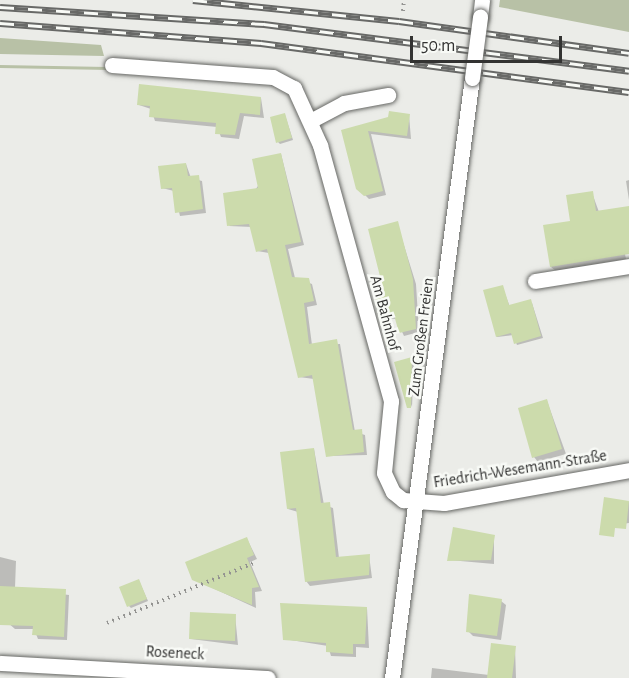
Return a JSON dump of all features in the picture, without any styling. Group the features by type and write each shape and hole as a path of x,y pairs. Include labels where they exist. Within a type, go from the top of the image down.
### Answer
{"street":[{"name":"Zum Großen Freien","path":"392,678 483,0"},
{"name":"Am Bahnhof","path":"112,65 273,77 294,88 312,120 391,401 384,473 393,492 416,502"},
{"path":"312,120 344,103 388,94"},
{"path":"535,280 629,266"},
{"name":"Friedrich-Wesemann-Straße","path":"416,502 444,503 629,470"},
{"name":"Roseneck","path":"0,663 78,672 268,678"}],"path":[{"path":"403,11 404,0"},
{"path":"107,623 253,563"}],"green space":[{"path":"500,0 629,0 629,32 499,7"},
{"path":"0,38 101,45 104,56 0,54"},
{"path":"0,65 107,67 109,70 0,68"}],"building":[{"path":"139,84 261,97 260,115 240,113 235,135 215,134 216,123 149,117 150,106 137,105"},
{"path":"389,111 410,114 407,136 368,131 383,191 364,196 356,189 341,130 388,117"},
{"path":"285,113 292,138 276,143 270,117"},
{"path":"281,153 301,242 285,245 292,277 309,278 314,301 304,303 309,344 337,339 353,430 362,429 364,452 326,457 312,375 298,378 267,249 256,252 249,224 227,226 223,193 258,188 252,159"},
{"path":"186,163 188,176 199,175 203,209 175,213 172,188 161,189 158,166"},
{"path":"593,191 596,211 629,206 629,254 550,267 543,225 570,221 566,195"},
{"path":"398,221 413,279 416,329 399,333 394,315 380,319 375,298 385,296 368,229"},
{"path":"503,285 509,305 531,299 541,336 514,344 511,333 496,337 483,290"},
{"path":"412,357 411,408 407,408 394,362"},
{"path":"547,399 562,449 532,458 518,408"},
{"path":"314,448 321,503 330,502 336,557 370,554 369,575 305,582 296,508 287,509 280,452"},
{"path":"604,497 629,501 626,529 615,528 614,537 599,535"},
{"path":"453,527 495,535 491,560 447,561"},
{"path":"247,537 254,555 247,558 259,587 252,588 252,605 192,580 185,562"},
{"path":"139,579 147,599 127,607 119,587"},
{"path":"0,586 66,589 64,637 32,635 33,626 0,625"},
{"path":"469,594 502,599 497,636 466,632"},
{"path":"280,603 367,607 365,644 353,644 353,654 326,652 326,643 283,640"},
{"path":"190,612 236,614 235,641 189,639"},
{"path":"491,643 516,646 512,678 487,678"}],"railway":[{"path":"193,0 399,21 629,53"},
{"path":"0,7 264,24 629,71"},
{"path":"0,23 261,43 629,92"}]}
